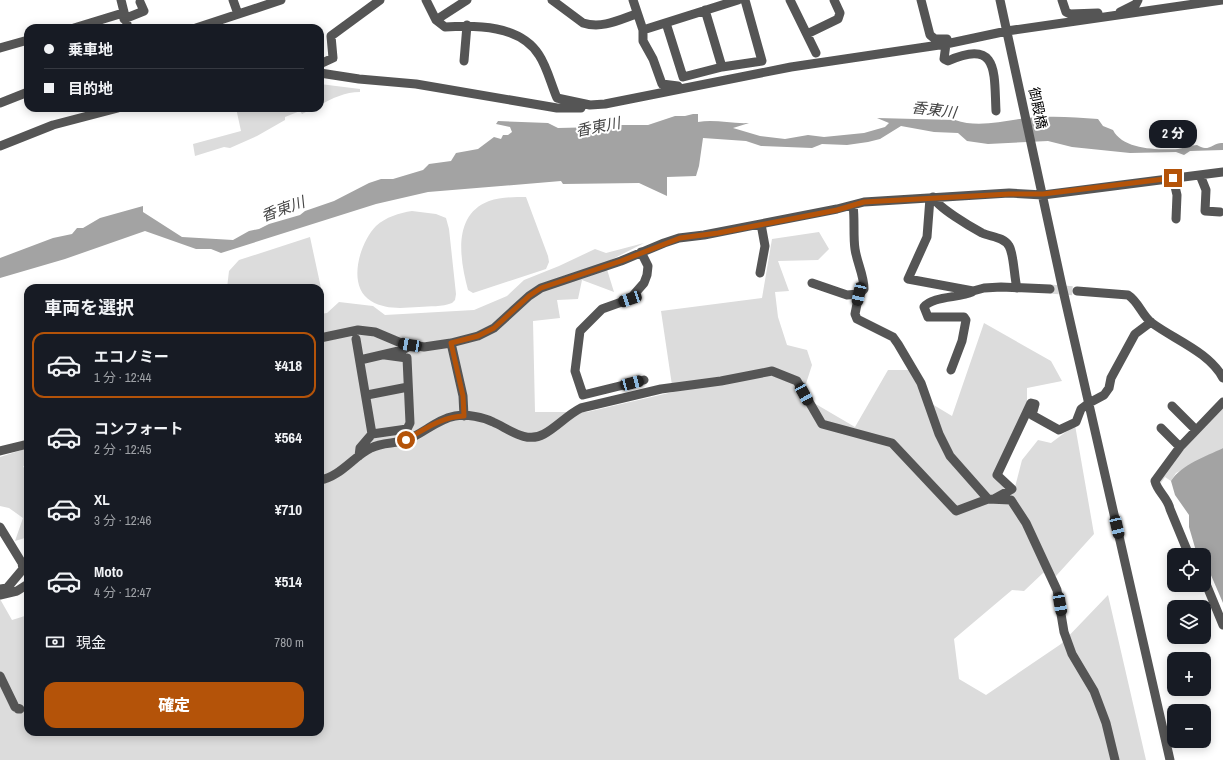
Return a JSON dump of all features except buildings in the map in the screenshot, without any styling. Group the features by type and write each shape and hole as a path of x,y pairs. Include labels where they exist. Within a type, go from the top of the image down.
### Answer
{"street":[{"path":"121,0 123,16 126,24"},
{"path":"233,0 238,14"},
{"path":"324,62 333,58 331,36 380,0"},
{"path":"426,0 436,20 445,27 467,25 491,28 510,33 526,42 539,54 557,98 590,105 605,104 790,67 1222,0"},
{"path":"436,20 467,0"},
{"path":"552,0 583,23 589,25 606,24 636,14"},
{"path":"633,0 636,14 643,30 644,41 653,59 662,84 678,86 681,88"},
{"path":"643,30 738,0"},
{"path":"666,23 683,77 722,67 762,61 745,0"},
{"path":"790,0 816,53"},
{"path":"807,34 838,19 840,13 834,0"},
{"path":"921,0 932,38 950,39 944,60 948,61 975,53 983,54 989,60 994,70 996,111"},
{"name":"御殿橋","path":"1000,0 1170,760"},
{"path":"1062,0 1066,12 1070,14 1107,13 1115,16"},
{"path":"1115,16 1136,4 1138,0"},
{"path":"208,24 276,1"},
{"path":"90,24 144,11 140,2"},
{"path":"705,10 722,67"},
{"path":"464,61 467,25"},
{"path":"0,48 24,41"},
{"path":"324,74 358,79 416,84 558,108 583,108 590,105"},
{"path":"0,104 24,94"},
{"path":"0,146 53,125 103,112"},
{"path":"324,337 358,330 375,332 401,343 424,347 451,343 478,336 494,328 529,296 541,288 680,238 704,235 879,200 1042,192 1223,172"},
{"path":"1200,175 1206,190 1206,211 1220,212"},
{"path":"1173,178 1177,195 1176,219"},
{"path":"932,197 944,210 982,233 1002,240 1008,245 1012,251 1017,288"},
{"path":"932,197 927,237 908,279 973,291"},
{"path":"853,205 855,218 855,249 864,278 864,289 859,294 855,314 857,319 893,337 921,384 939,434 950,456 990,499 1011,500 1026,523 1057,590 1067,639 1072,654 1094,691 1106,723 1115,760"},
{"path":"760,273 765,246 761,224"},
{"path":"641,252 648,266 644,283 630,299 602,309 580,331 575,371 583,395 644,380"},
{"path":"812,284 847,295 859,294"},
{"path":"950,370 962,341 966,320 964,317 928,317 924,307 926,304 942,298 968,294 984,288 1050,290"},
{"path":"1077,291 1128,295 1135,300 1151,322 1215,365 1223,378"},
{"path":"324,478 337,472 370,448 381,443 406,440 438,422 455,416 472,416 493,421 515,434 528,438 543,435 572,412 581,408 661,389 721,382 772,371 797,381 822,424 892,443 956,511 990,499 1012,489 997,475 1031,403 1035,404 1032,415 1059,430 1076,422 1081,409 1089,402 1104,394 1135,334 1151,322"},
{"path":"356,339 367,395 372,434"},
{"path":"451,343 463,396 464,416"},
{"path":"360,360 403,350 410,345"},
{"path":"359,456 360,448 372,434 407,429 410,423 407,358 385,355"},
{"path":"367,395 408,387"},
{"path":"1186,548 1168,501 1155,481 1180,448 1223,402"},
{"path":"1172,406 1196,430"},
{"path":"1161,428 1180,448"},
{"path":"0,451 24,445"},
{"path":"0,527 22,563 23,569 7,588 0,589 0,595 17,591 24,587"},
{"path":"1209,592 1223,625"},
{"path":"0,676 15,707 20,709 18,709"}],"shaded area":[{"path":"324,84 360,89 360,92 344,94 324,103"},
{"path":"237,112 298,112 285,117 285,120 257,136 230,148 224,147 195,156 193,144 241,131"},
{"path":"698,114 698,122 711,121 749,123 733,128 760,136 785,139 808,135 824,137 864,133 885,127 889,123 877,118 955,120 976,124 1043,117 1098,119 1103,126 1113,130 1118,137 1133,145 1152,149 1178,149 1192,145 1205,148 1218,143 1223,143 1223,150 1190,151 1184,155 1176,152 1130,153 1072,147 1048,141 988,144 967,141 958,133 934,132 901,126 880,139 868,142 847,145 822,144 812,148 761,146 746,141 703,138 696,176 667,177 667,196 639,183 563,184 561,181 428,192 376,204 221,253 211,249 196,249 145,231 65,259 0,278 0,258 53,238 72,234 77,228 83,228 100,218 143,206 143,212 182,237 233,240 249,231 300,215 305,211 334,201 369,183 381,179 393,179 423,170 429,164 451,161 456,153 478,149 494,137 501,139 503,135 508,135 512,132 510,127 496,124 498,121 548,123 558,128 610,128 615,125 648,125 675,116"},
{"path":"512,197 526,197 548,256 549,262 546,269 473,293 468,290 461,252 464,227 469,217 477,208 489,201"},
{"path":"412,211 436,214 446,218 449,229 456,294 455,300 452,303 436,306 400,308 382,306 371,301 363,294 359,285 357,275 358,264 365,242 370,233 376,226 388,218"},
{"path":"819,232 829,249 818,260 778,261 789,291 775,292 778,317 787,345 807,350 812,365 802,396 855,427 888,370 909,370 927,401 952,416 984,323 1051,361 1062,381 1027,388 1027,404 995,475 1015,487 1022,460 1038,440 1051,443 1075,425 1094,534 1056,576 1043,573 1024,591 1012,590 954,639 959,679 986,695 1061,644 1108,595 1146,760 0,760 0,599 12,620 24,616 24,736 324,736 324,313 327,313 339,302 373,306 385,315 474,310 507,296 524,280 595,249 606,253 644,243 605,263 614,292 582,280 578,299 557,300 560,318 533,321 535,412 587,412 673,392 661,311 762,298 772,239"},
{"path":"310,237 320,284 227,284 229,271 239,260"},
{"path":"1223,406 1223,448 1176,473 1171,481 1165,477 1161,483 1158,478"},
{"path":"1223,448 1223,603 1211,575 1211,548 1195,548 1189,527 1189,515 1175,495 1171,481 1181,470"},
{"path":"24,449 24,538 15,541 23,518 9,508 0,506 0,457"}],"tunnel":[{"path":"1050,289 1077,291"}],"route":[{"path":"406,440 438,422 455,416 464,416 463,396 451,343 478,336 494,328 529,296 541,288 555,282 621,261 664,243 680,238 718,233 837,210 864,202 1009,194 1043,194 1173,178"}],"water label":[{"name":"香東川","path":"934,110"},
{"name":"香東川","path":"598,127"},
{"name":"香東川","path":"283,209"}]}
